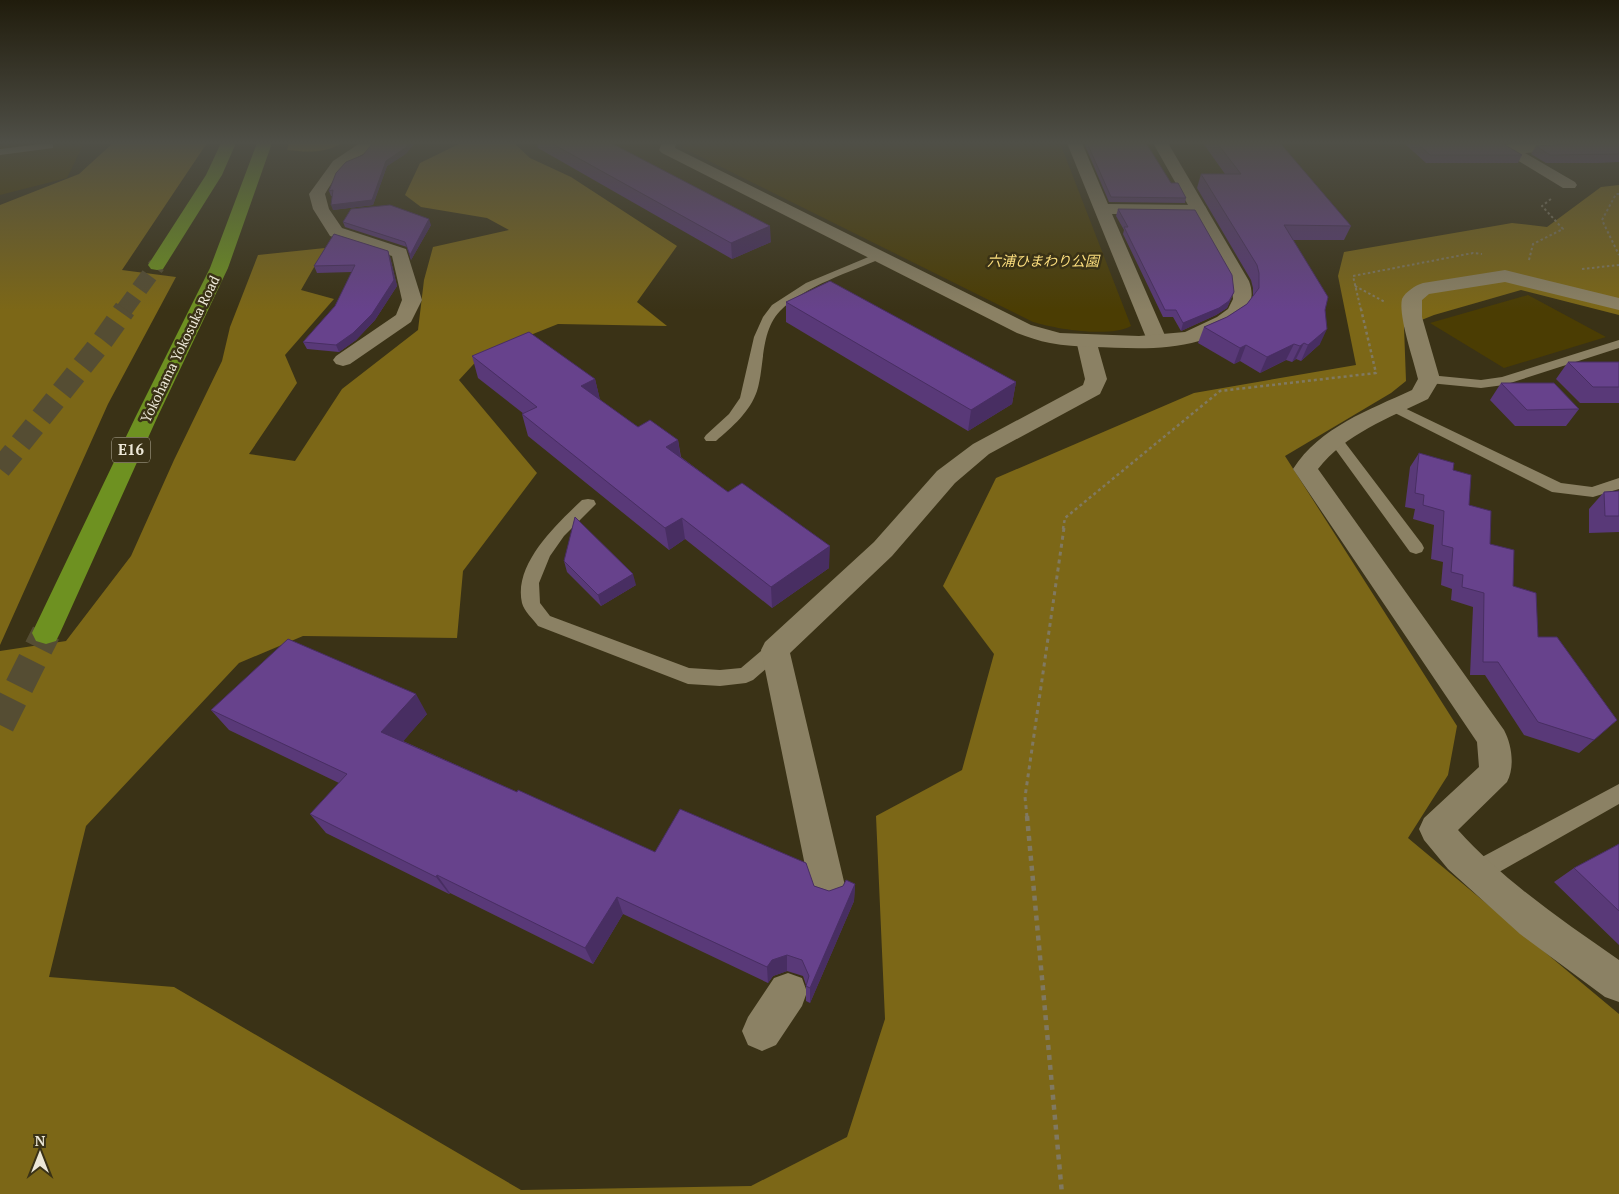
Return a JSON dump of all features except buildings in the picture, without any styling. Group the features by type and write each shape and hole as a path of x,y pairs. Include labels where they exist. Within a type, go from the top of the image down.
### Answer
{"highway":[{"path":"158,265 199,199"},
{"name":"Yokohama Yokosuka Road","path":"46,633 142,426 219,268 244,199"}],"street":[{"path":"319,199 322,209 336,232 400,253 412,300 404,318 343,360"},
{"path":"765,199 1024,329 1048,337 1086,340 1186,338 1206,331 1236,314 1243,302 1244,289 1192,199"},
{"path":"1097,199 1157,340"},
{"path":"1101,209 1199,210"},
{"path":"1619,304 1505,276 1423,289 1412,299 1412,317 1429,379 1420,394 1345,431 1316,454 1305,470 1493,739 1496,772 1436,829 1460,857 1533,921 1619,983"},
{"path":"828,890 775,650 883,549 953,472 981,449 1092,389 1096,379 1086,340"},
{"path":"762,1031 788,992"}],"lane":[{"path":"711,438 743,405 750,392 762,330 776,308 796,294 878,256"},
{"path":"1429,379 1481,384 1504,380 1619,344"},
{"path":"1394,407 1558,488 1594,492 1619,482"},
{"path":"1335,439 1416,548"},
{"path":"588,504 558,532 542,554 530,583 531,604 544,621 688,676 720,678 746,675 775,650"},
{"path":"1477,872 1619,793"}],"path":[{"path":"1537,264 1528,263 1533,244 1563,229 1542,206 1551,199"},
{"path":"1613,199 1602,220 1619,255"},
{"path":"1062,1194 1025,797 1065,518 1220,391 1376,373 1352,276 1473,253 1491,256"},
{"path":"1580,269 1619,265"}],"green space":[{"name":"六浦ひまわり公園","path":"785,199 1082,199 1131,326 1122,330 1097,332 1069,330 1033,322"},
{"path":"1528,295 1606,337 1504,368 1430,323"}],"shaded area":[{"path":"16,199 170,199 122,270 176,277 108,404 0,645 0,205"},
{"path":"410,199 604,199 677,246 637,302 667,326 558,324 483,354 459,380 537,473 463,571 457,638 303,636 239,663 86,826 49,977 174,987 521,1190 751,1186 847,1137 885,1019 876,816 962,770 994,654 943,586 996,478 1194,393 1356,365 1338,276 1344,252 1512,223 1547,227 1585,199 1619,199 1619,315 1521,290 1434,315 1404,327 1406,381 1391,393 1285,456 1457,726 1448,775 1408,838 1619,1014 1619,1194 0,1194 0,651 66,641 131,556 174,460 222,361 230,327 258,255 325,248 301,290 334,299 285,355 297,383 249,454 295,461 342,389 418,330 424,280 433,247 509,230 487,218 421,207"}],"tunnel":[{"path":"124,310 157,265"},
{"path":"0,469 103,340 125,309"},
{"path":"0,725 46,633"}]}
